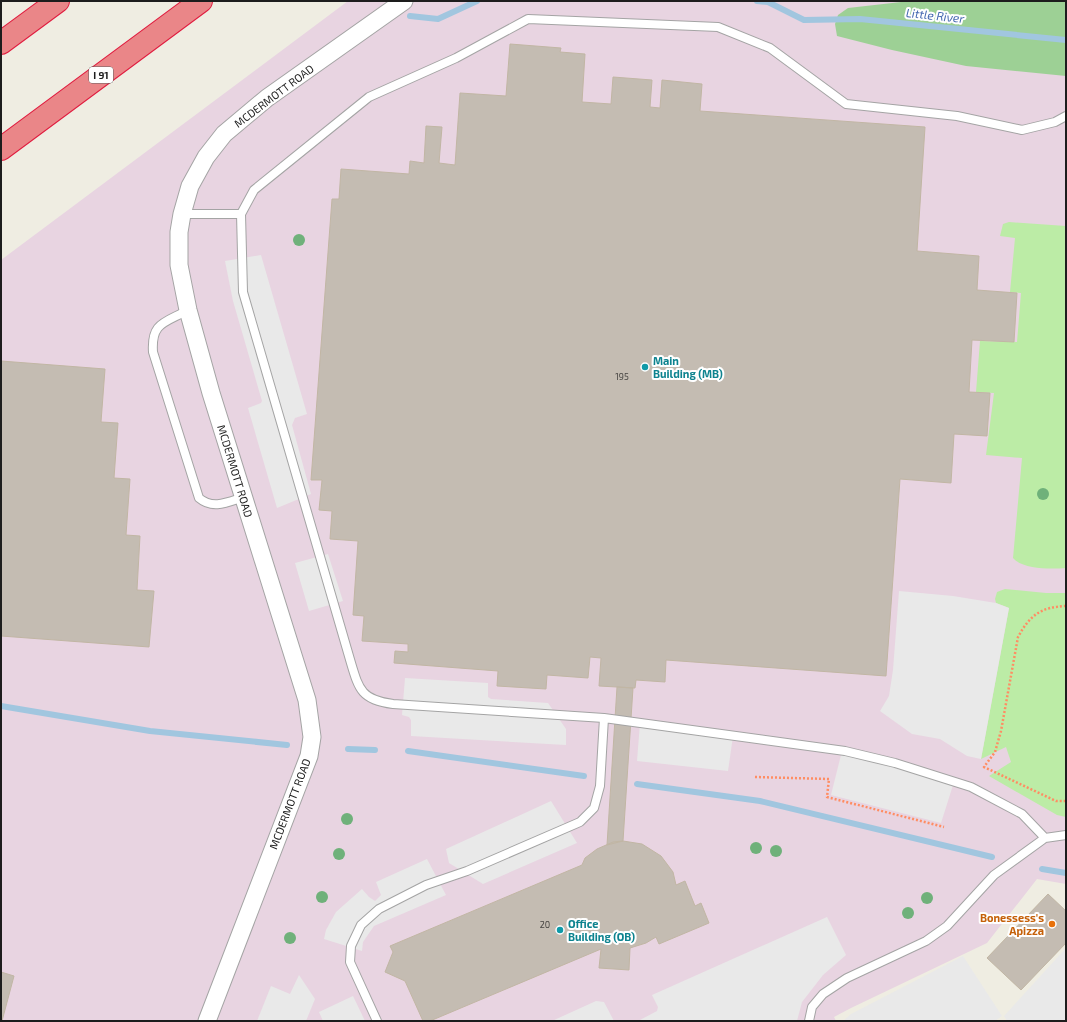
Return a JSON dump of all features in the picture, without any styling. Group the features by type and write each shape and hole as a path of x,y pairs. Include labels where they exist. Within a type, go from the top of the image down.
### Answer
{"highway":[{"path":"1,43 58,1"},
{"name":"I 91","path":"1,149 201,1"}],"street":[{"name":"MCDERMOTT ROAD","path":"207,1021 309,756 312,737 307,700 211,393 181,282 178,251 182,214 190,186 206,157 224,134 267,98 404,1"}],"lane":[{"path":"1045,838 1022,814 993,797 971,787 895,764 840,750 604,718 390,704 371,700 358,686 243,292 241,214 254,190 369,97 456,58 528,19 718,27 770,48 846,104 957,116 1022,130 1055,122 1066,116"},
{"path":"182,214 241,214"},
{"path":"188,310 157,328 152,337 153,352 199,498 205,503 215,505 244,497"},
{"path":"377,1021 350,962 351,946 361,925 379,910 426,885 467,871 580,822 594,808 600,786 604,718"},
{"path":"809,1021 812,1006 823,994 847,978 926,941 947,926 994,875 1045,838 1066,835"}],"path":[{"path":"1066,606 1051,607 1035,614 1025,623 1018,637 1001,732 995,752 984,767 1056,801 1066,801"},
{"path":"756,777 829,779 827,797 944,828"}],"shaded area":[{"path":"348,1 1066,1 1066,884 1037,879 987,943 851,1008 834,1017 836,1021 1,1021 1,260"},
{"path":"261,255 307,414 295,418 292,425 311,494 277,508 248,408 261,403 262,401 233,301 225,261"},
{"path":"328,554 343,601 309,611 295,563"},
{"path":"899,591 953,596 996,603 1009,608 981,759 967,756 940,739 912,734 880,711 889,696 893,670"},
{"path":"405,678 488,683 488,697 491,699 548,703 566,729 566,745 411,736 411,720 409,717 402,715"},
{"path":"640,723 733,736 728,771 637,761"},
{"path":"842,751 954,782 941,823 831,795"},
{"path":"551,801 577,843 483,884 449,863 446,849"},
{"path":"427,859 446,895 374,926 363,942 362,951 324,939 326,930 336,912 362,889 375,901 381,895 376,882"},
{"path":"827,917 846,955 823,975 802,1002 797,1021 638,1021 657,1011 658,1007 652,995"},
{"path":"1066,948 1066,1021 1007,1021 1004,1016"},
{"path":"963,956 1002,1016 995,1021 843,1021 851,1014"},
{"path":"299,975 315,999 306,1021 257,1021 271,986 290,994"},
{"path":"353,996 365,1021 323,1021 319,1012"},
{"path":"596,1001 604,1002 614,1021 552,1021"}],"green space":[{"path":"910,1 1066,1 1066,76 966,66 837,36 835,24 838,15 848,8"},
{"path":"1009,222 1066,226 1066,568 1030,567 1013,558 1022,458 986,455 994,393 976,392 980,341 1017,342 1021,293 1010,292 1015,238 1000,236 1003,224"},
{"path":"1005,589 1046,593 1066,593 1066,817 1057,815 989,776 1011,762 1006,747 981,759 1009,608 996,603 995,599 997,592"}],"building":[{"name":"Main Building (MB)","path":"510,44 561,48 560,52 585,54 582,102 611,104 613,77 652,80 650,107 660,108 662,80 702,84 700,111 925,127 917,251 979,256 977,290 1017,293 1014,342 972,340 969,392 990,393 987,436 954,434 951,483 900,479 886,676 666,660 665,682 636,680 635,688 599,686 601,658 590,657 588,678 547,675 546,689 497,686 498,671 394,663 395,651 408,652 408,644 362,641 364,616 353,615 358,541 330,539 332,511 319,510 322,480 311,480 332,199 339,199 341,169 409,174 410,161 424,163 426,126 442,127 439,163 455,165 460,93 506,96"},
{"path":"1,361 105,369 101,422 118,423 114,478 130,479 126,535 140,536 137,590 154,591 149,647 1,636"},
{"path":"617,687 633,688 623,841 607,845"},
{"name":"Office Building (OB)","path":"623,841 642,844 661,856 673,872 676,885 685,881 695,906 701,903 709,923 659,944 656,937 646,943 630,948 629,970 599,968 601,949 430,1021 423,1021 405,981 385,972 393,952 390,946 582,865 585,858 597,849 613,842"},
{"path":"1048,894 1066,911 1066,943 1021,990 987,958"},
{"path":"1,972 14,976 2,1021 1,1021"}],"waterway":[{"name":"Little River","path":"410,16 438,19 477,1"},
{"name":"Little River","path":"757,1 768,2 804,20 860,19 1066,40"},
{"path":"1,706 150,731 287,745"},
{"path":"348,749 375,750"},
{"path":"408,751 584,776"},
{"path":"637,784 760,801 992,857"},
{"path":"1042,869 1066,873"}],"place":[{"name":"Main Building (MB)","path":"645,367"},
{"name":"Bonessess's Apizza","path":"1052,924"},
{"name":"Office Building (OB)","path":"560,930"}]}
